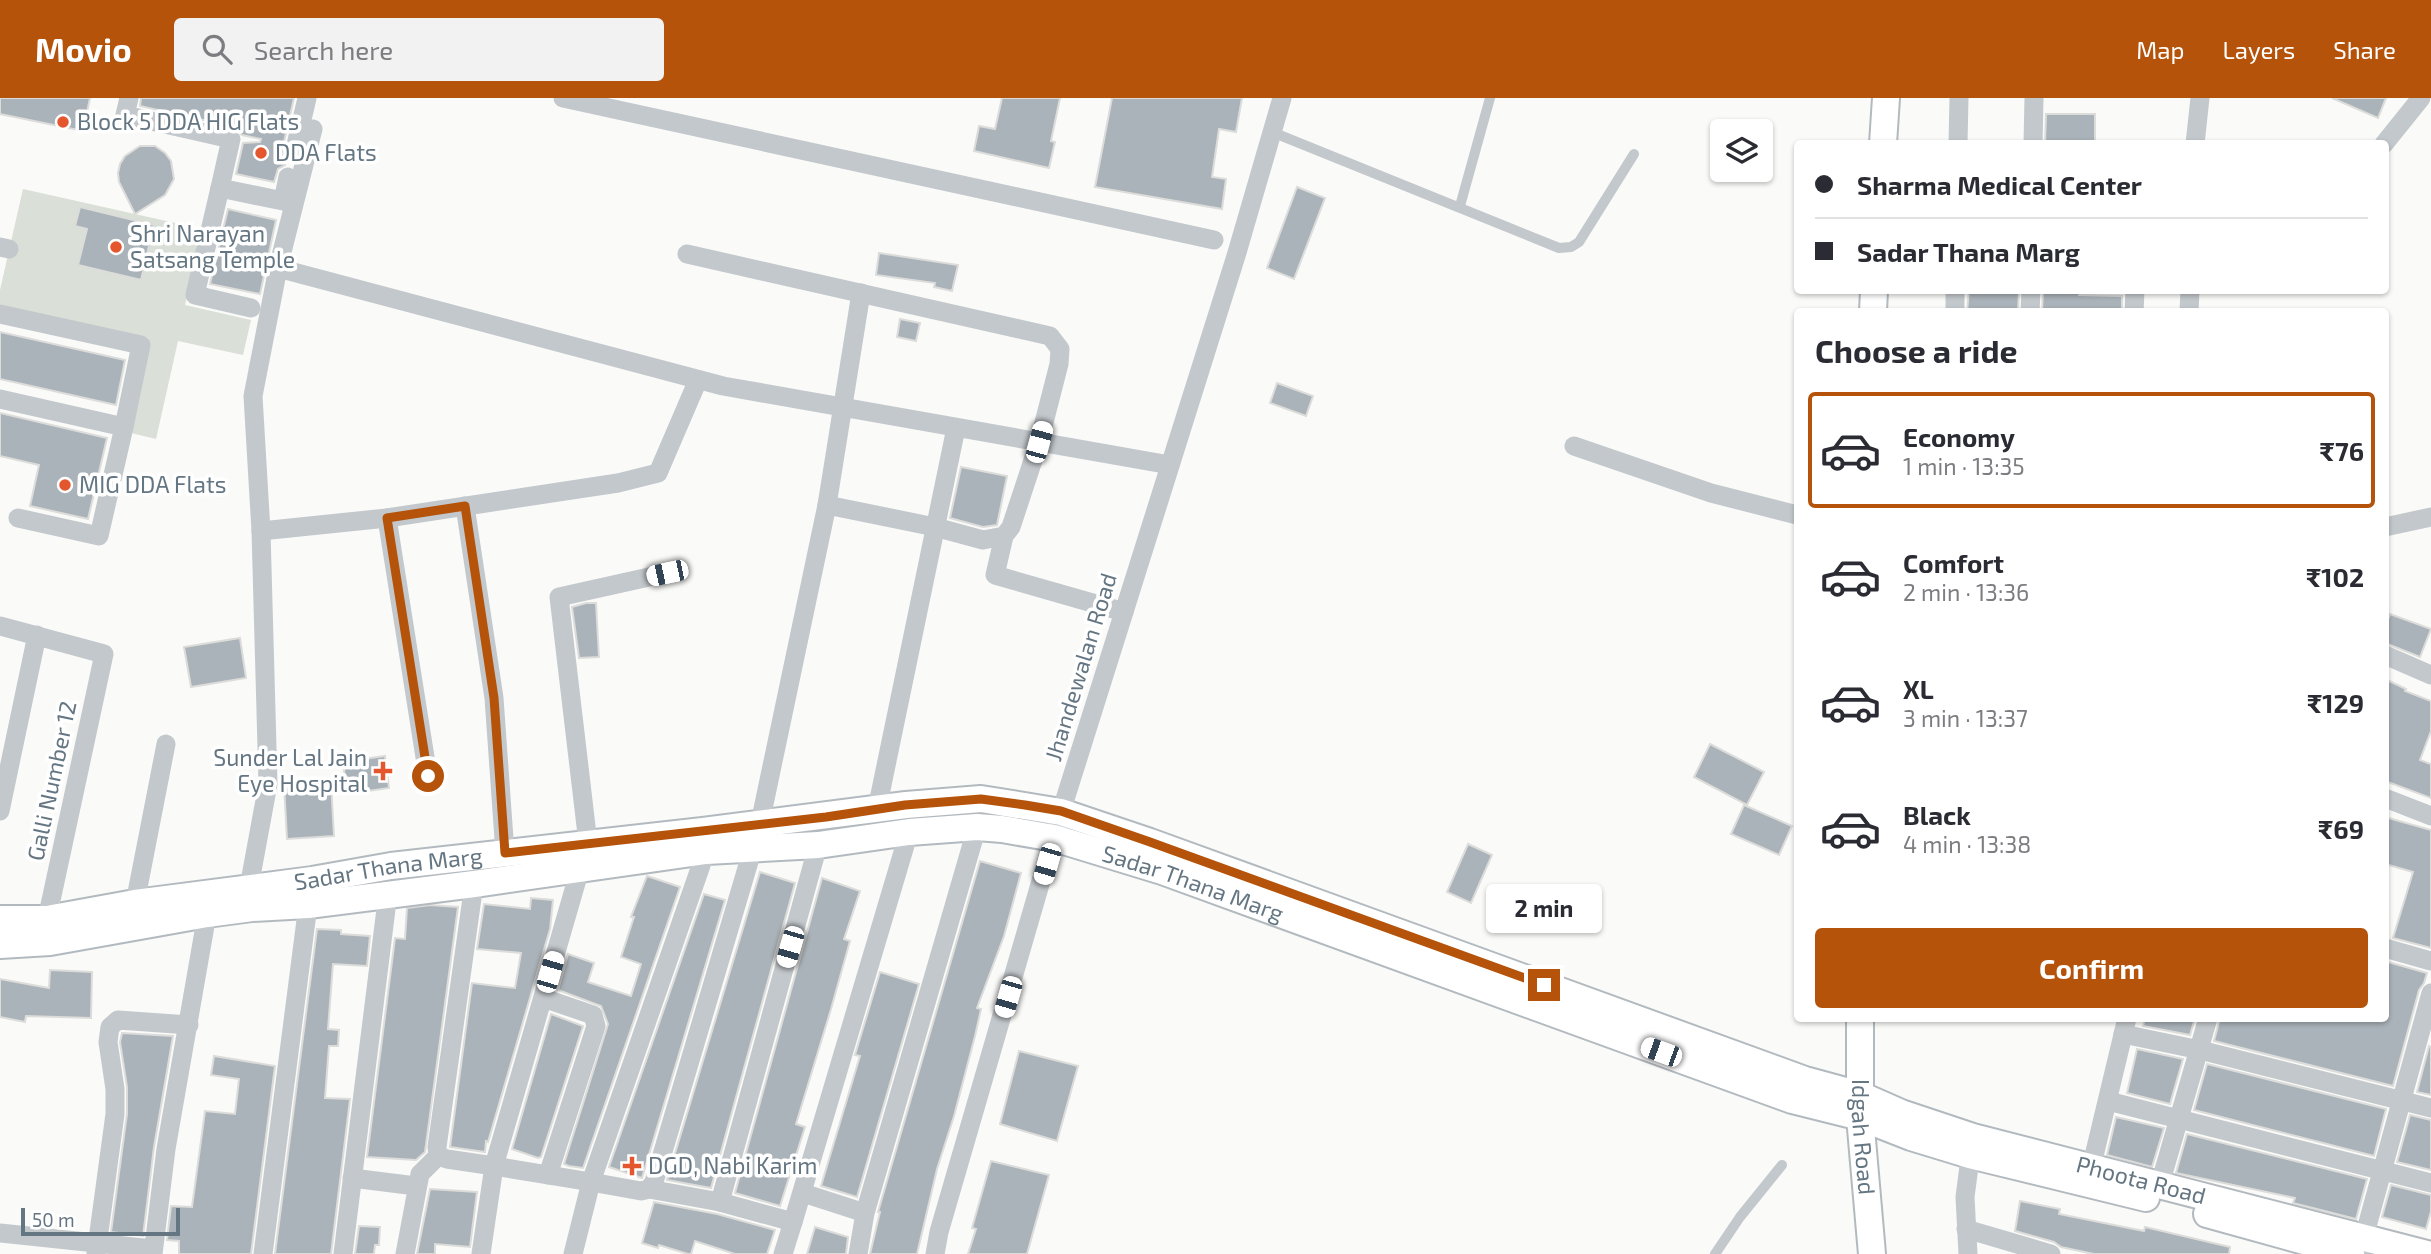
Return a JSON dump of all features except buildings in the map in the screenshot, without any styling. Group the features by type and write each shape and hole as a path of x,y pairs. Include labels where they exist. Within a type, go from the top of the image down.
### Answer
{"street":[{"path":"129,98 125,115 231,139 195,295 251,308"},
{"path":"220,188 283,201 307,98"},
{"path":"563,98 1214,240"},
{"name":"Jhandewalan Road","path":"935,1254 939,1232 1061,811 1237,256 1282,98"},
{"path":"1883,140 1886,98"},
{"path":"1958,140 1959,98"},
{"path":"2034,98 2034,140"},
{"path":"2195,140 2200,98"},
{"path":"2387,140 2421,98"},
{"path":"249,887 268,784 261,531 253,396 278,268 313,129"},
{"path":"687,254 1050,336 1057,341 1060,349 1059,364 1039,442 1011,527 1004,536 995,575 1124,612"},
{"path":"278,268 698,380 1170,465"},
{"path":"649,1189 654,1182 757,836 827,505 861,293"},
{"path":"0,314 141,345 99,536 18,518"},
{"path":"261,531 387,518 618,483 658,473 698,380"},
{"path":"0,398 124,427"},
{"path":"877,809 956,428"},
{"path":"1574,446 1711,493 1794,514"},
{"path":"827,505 935,527 983,540 1004,536"},
{"path":"465,506 494,698 505,853"},
{"path":"2389,526 2431,517"},
{"path":"387,518 428,776"},
{"path":"588,843 559,597 667,573"},
{"path":"0,626 37,635 0,811"},
{"name":"Galli Number 12","path":"37,635 104,653 47,919"},
{"path":"2389,657 2431,675"},
{"path":"135,903 166,744"},
{"name":"Sadar Thana Marg","path":"0,919 47,919 135,903 209,903 252,908 308,905 706,851 757,836 877,809 981,799 1061,811 1163,846 1805,1080 1860,1106"},
{"path":"2389,800 2431,816"},
{"path":"858,1254 865,1213 977,827"},
{"name":"Sadar Thana Marg","path":"0,945 77,939 209,903 249,887 312,880 391,866 588,843 757,836 818,845 909,832 977,827 1054,838 1162,871 1792,1100 1860,1106"},
{"path":"783,1254 909,832"},
{"path":"720,1202 818,845"},
{"path":"573,1254 591,1182 706,851"},
{"path":"481,1254 494,1166 580,869"},
{"path":"438,1156 437,1147 474,884"},
{"path":"343,1254 388,893"},
{"path":"0,1233 97,1249 153,1252 166,1149 209,903"},
{"path":"263,1254 308,905"},
{"path":"2389,949 2431,961"},
{"path":"2358,1248 2431,993"},
{"path":"542,998 596,1019 548,1175"},
{"path":"97,1249 115,1114 115,1089 108,1041 110,1027 118,1020 189,1025"},
{"name":"Idgah Road","path":"1860,1022 1860,1106 1872,1254"},
{"path":"2160,1184 2207,1022"},
{"path":"2089,1175 2125,1026 2200,1050 2431,1108"},
{"path":"2108,1101 2431,1183"},
{"name":"Phoota Road","path":"1860,1106 1911,1137 1971,1146 2089,1175 2160,1184 2358,1248"},
{"path":"1968,1254 1965,1198 1971,1146"},
{"path":"438,1156 720,1202 793,1222"},
{"path":"405,1254 420,1174 438,1156"},
{"name":"Phoota Road","path":"2089,1175 2155,1200 2358,1248 2427,1254"},
{"path":"352,1178 416,1186"},
{"path":"803,1193 865,1213"},
{"path":"1966,1229 2002,1246 2051,1254"}],"lane":[{"path":"1460,206 1490,98"},
{"path":"1272,132 1460,206 1548,245 1571,247 1579,242 1634,154"},
{"path":"1715,1254 1740,1217 1782,1165"}],"shaded area":[{"path":"23,189 202,229 185,305 251,320 243,355 178,341 156,439 127,432 148,338 0,305 0,290"}],"place":[{"name":"Block 5 DDA HIG Flats","path":"63,122"},
{"name":"DDA Flats","path":"261,153"},
{"name":"Shri Narayan Satsang Temple","path":"116,247"},
{"name":"MIG DDA Flats","path":"65,485"},
{"name":"Sunder Lal Jain Eye Hospital","path":"383,771"},
{"name":"DGD, Nabi Karim","path":"632,1166"}],"route":[{"path":"428,776 387,518 465,506 494,698 505,853 826,817 905,805 981,799 1061,811 1544,985"}]}
